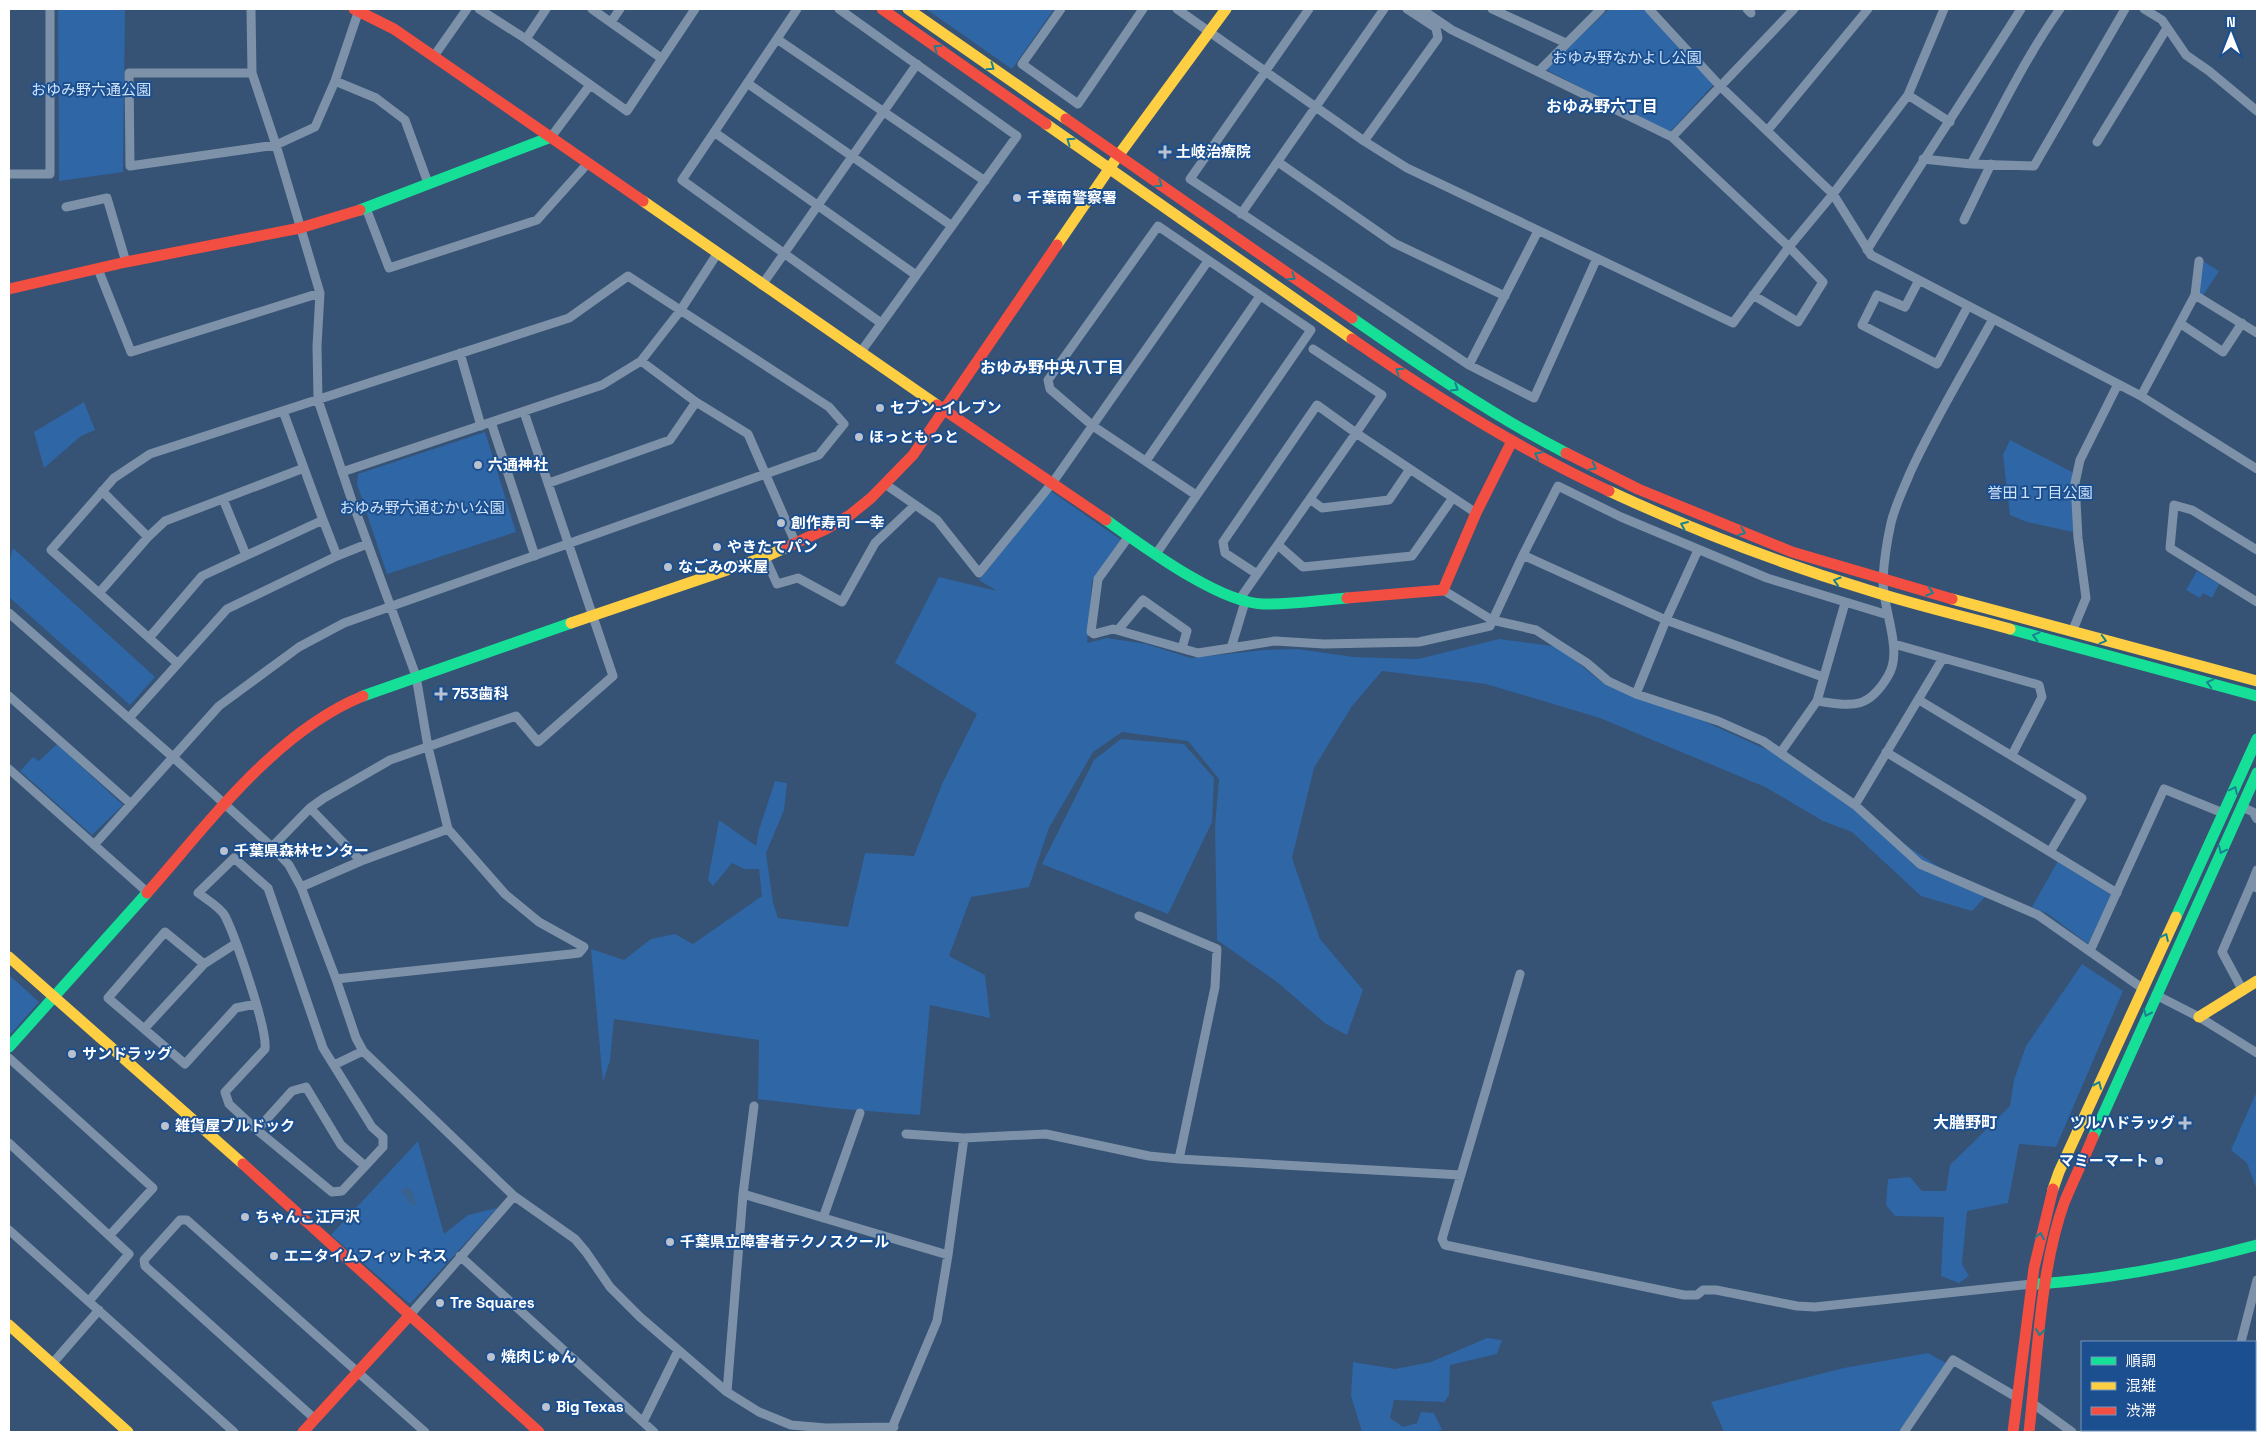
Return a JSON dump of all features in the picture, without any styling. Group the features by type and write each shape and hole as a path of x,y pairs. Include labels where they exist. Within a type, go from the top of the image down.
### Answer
{"street":[{"path":"9,174 50,174 50,9"},
{"path":"251,9 252,73 276,144 320,293 317,346 318,400 367,544 416,676 428,748 448,829 505,894 539,922 584,947 578,953 571,954 336,979"},
{"path":"434,56 467,9"},
{"path":"479,9 526,39 627,111 695,9"},
{"path":"526,39 546,9"},
{"path":"592,9 661,58"},
{"path":"611,22 620,9"},
{"path":"797,9 682,180 881,323"},
{"path":"839,9 1017,136 860,352"},
{"path":"882,9 1413,380 1512,441 1602,489 1699,532 1758,555 1884,595 2257,696"},
{"path":"908,9 1407,357 1519,428 1638,489 1704,518 1792,552 2072,632 2257,681"},
{"path":"1061,9 1022,64 1078,104 1143,9"},
{"path":"1177,9 1364,142 1407,168 1733,323 1789,247 1833,194 1908,95 1944,9"},
{"path":"9,1047 146,891 257,770 310,726 360,697 765,556 796,544 850,515 885,484 913,455 945,411 1118,156 1226,9"},
{"path":"1309,9 1190,179 1468,366 1534,398 1596,258"},
{"path":"1241,214 1384,9"},
{"path":"1364,142 1438,38 1436,28 1407,9"},
{"path":"1421,9 1452,30 1672,137 1789,247 1822,282 1798,322 1753,295"},
{"path":"1492,9 1566,43"},
{"path":"1538,72 1601,9"},
{"path":"1649,9 1720,86 1833,194 1871,255 2141,396 2257,469"},
{"path":"1672,137 1794,9"},
{"path":"1767,131 1868,9"},
{"path":"1867,250 1923,159 1950,122 2021,9"},
{"path":"1971,164 2006,96 2060,9"},
{"path":"1923,159 1971,164 2034,166 2125,9"},
{"path":"2144,9 2162,20 2186,55 2209,71 2257,111"},
{"path":"252,73 129,73 130,166 276,144 315,127 335,81 357,10 394,29 434,56 945,411 1053,482 1129,536 1201,582 1242,601 1284,602 1443,590 1492,620 1536,630 1586,663 1608,681 1636,694 1718,722 1763,741 1855,805 1920,864 2038,915 2142,988"},
{"path":"2098,142 2167,28"},
{"path":"777,39 985,181"},
{"path":"762,285 917,64"},
{"path":"335,81 376,98 405,120 428,183"},
{"path":"747,83 952,226"},
{"path":"9,289 126,262 300,228 366,208 552,137 590,85"},
{"path":"1908,95 1950,122"},
{"path":"714,132 916,275"},
{"path":"1278,162 1394,243 1505,296"},
{"path":"366,208 389,268 537,220 588,163"},
{"path":"1964,220 1991,164"},
{"path":"66,207 108,198 126,262"},
{"path":"1156,554 1310,330 1158,226 1048,380 1050,388 1093,426 1196,495"},
{"path":"1468,366 1538,231"},
{"path":"342,472 602,385 641,361 680,311 717,254"},
{"path":"885,484 914,506 937,520 979,573 1053,482 1208,261"},
{"path":"2141,396 2195,295 2199,261"},
{"path":"98,269 131,352 320,293"},
{"path":"94,845 219,706 299,647 344,623 569,544 765,472 819,455 844,424 829,408 628,276 569,318 150,454 114,478 51,550 177,663"},
{"path":"1919,280 1904,307 1877,295 1862,325 1937,364 1968,306"},
{"path":"2195,295 2257,333"},
{"path":"1146,461 1260,296"},
{"path":"1817,702 1856,704 1868,701 1889,675 1894,644 1884,595 1883,579 1891,522 1928,434 1993,319"},
{"path":"2181,324 2223,352 2242,323"},
{"path":"1231,648 1242,601 1257,574 1382,395 1313,349"},
{"path":"460,353 481,426"},
{"path":"641,361 696,402 748,434 796,544"},
{"path":"2072,632 2086,598 2078,538 2075,483 2077,472 2080,460 2118,384"},
{"path":"549,483 670,440 696,402"},
{"path":"1257,574 1225,553 1223,542 1317,405 1476,514"},
{"path":"283,411 337,556"},
{"path":"272,847 310,808 390,760 516,716 538,742 613,676 524,412"},
{"path":"491,422 535,556"},
{"path":"1443,590 1476,514 1512,441"},
{"path":"99,593 148,537 165,521 304,468"},
{"path":"1310,499 1322,508 1389,500 1410,469"},
{"path":"1129,536 1098,579 1090,632 1094,634 1112,629 1118,630 1198,653 1275,642 1324,644 1419,642 1490,626 1558,486 1621,517 1767,578 1888,615"},
{"path":"102,491 148,537"},
{"path":"223,499 246,555"},
{"path":"1278,545 1303,567 1412,556 1452,499"},
{"path":"2257,550 2192,510 2174,505 2170,548 2257,602"},
{"path":"765,556 777,584 798,578 842,602 875,543 914,506"},
{"path":"150,638 202,576 322,520"},
{"path":"129,718 227,609 337,556 367,544"},
{"path":"1636,694 1666,620 1698,550"},
{"path":"1524,555 1666,620 1823,677"},
{"path":"1118,630 1143,600 1187,631 1182,648"},
{"path":"1781,752 1817,702 1845,602"},
{"path":"9,613 174,758 272,847 289,865 301,887 356,1038 370,1060 514,1196 575,1239 610,1287 640,1318 727,1392 774,1420 801,1430 892,1430 937,1321 964,1138"},
{"path":"1894,644 2039,685 2042,697 2012,755"},
{"path":"1855,805 1943,658"},
{"path":"9,696 131,804"},
{"path":"1919,700 2082,798 2050,852"},
{"path":"2013,1432 2039,1236 2048,1201 2059,1172 2142,988 2257,739"},
{"path":"1886,752 2117,893"},
{"path":"9,770 146,891"},
{"path":"2029,1432 2045,1284 2054,1236 2073,1180 2257,773"},
{"path":"2090,951 2164,789 2223,814"},
{"path":"2242,807 2253,812 2257,819"},
{"path":"310,808 361,861"},
{"path":"301,887 361,861 448,829"},
{"path":"234,858 268,888 323,1048 372,1127 383,1137 384,1147 342,1191 332,1192 257,1130 229,1104 225,1092 265,1049 266,1041 256,1004 224,914 198,893 234,858"},
{"path":"2244,991 2222,952 2254,887 2257,870"},
{"path":"1139,916 1217,949 1215,987 1179,1160"},
{"path":"204,964 165,932 108,998 184,1064 236,1008 256,1004"},
{"path":"144,1029 204,964 235,944"},
{"path":"9,956 539,1432"},
{"path":"1520,974 1442,1239 1445,1245 1684,1295 1697,1295 1703,1290 1716,1290 1797,1306 1815,1307 2032,1284 2131,1276 2197,1263 2257,1245"},
{"path":"2199,1017 2257,982"},
{"path":"2156,994 2199,1017 2257,1053"},
{"path":"334,1065 363,1050"},
{"path":"9,1058 153,1188 110,1235"},
{"path":"257,1130 292,1091 306,1087 341,1145 365,1166"},
{"path":"727,1392 743,1194 754,1106"},
{"path":"823,1218 860,1113"},
{"path":"906,1134 964,1138 1046,1134 1149,1156 1179,1160 1461,1175"},
{"path":"9,1143 129,1254 89,1301"},
{"path":"743,1194 948,1255"},
{"path":"303,1432 409,1316 514,1196"},
{"path":"315,1419 145,1266 144,1260 180,1220 187,1220 425,1432"},
{"path":"9,1230 234,1432"},
{"path":"460,1256 654,1432"},
{"path":"2241,1341 2257,1280"},
{"path":"52,1364 99,1310"},
{"path":"9,1325 128,1432"},
{"path":"643,1422 678,1351"},
{"path":"1909,1431 1953,1360 2018,1398"},
{"path":"2032,1403 2072,1432"}],"green space":[{"name":"おゆみ野六通公園","path":"58,9 125,9 123,172 59,181"},
{"path":"926,9 1054,9 1012,69"},
{"name":"おゆみ野なかよし公園","path":"1609,9 1647,9 1714,84 1669,133 1545,69"},
{"path":"2203,261 2219,271 2202,297 2198,294"},
{"path":"84,402 95,430 81,436 44,468 34,432"},
{"name":"おゆみ野六通むかい公園","path":"485,432 516,532 387,574 357,484 358,474"},
{"name":"誉田１丁目公園","path":"2010,440 2072,472 2073,532 2027,522 2010,515 2003,455"},
{"path":"1051,491 1121,540 1092,581 1087,643 1107,638 1146,644 1191,658 1264,650 1297,649 1354,657 1418,659 1499,639 1559,647 1600,681 1688,714 1801,765 1881,829 1985,897 1972,911 1921,896 1852,832 1823,821 1765,787 1600,718 1486,684 1382,671 1352,706 1314,768 1292,858 1320,939 1363,990 1347,1035 1326,1024 1277,982 1217,940 1215,827 1219,779 1188,741 1122,732 1093,752 1049,828 1029,887 971,897 949,956 985,975 990,1018 930,1005 920,1115 842,1109 758,1099 759,1040 614,1019 610,1060 603,1082 591,949 624,960 651,939 675,934 693,944 762,896 759,869 744,869 732,863 713,886 708,880 719,820 756,846 759,830 775,781 787,783 784,810 766,853 773,903 778,918 848,927 865,853 914,856 942,784 977,714 895,663 939,577 997,591 979,580"},
{"path":"13,548 155,677 130,705 9,597 9,562"},
{"path":"2197,571 2219,584 2212,598 2203,593 2200,598 2186,590"},
{"path":"1121,739 1184,744 1214,778 1212,822 1168,914 1042,864 1094,760"},
{"path":"57,744 123,805 92,835 20,771 33,757 39,761"},
{"path":"2058,861 2111,895 2088,944 2048,914 2032,907"},
{"path":"2082,964 2123,991 2056,1147 2019,1144 2008,1203 1967,1211 1962,1264 1969,1276 1959,1283 1941,1276 1944,1217 1895,1216 1886,1205 1888,1179 1910,1177 1922,1191 1946,1191 1950,1165 2010,1106 2014,1080 2026,1046"},
{"path":"9,975 39,1002 9,1036"},
{"path":"2257,1091 2257,1190 2247,1163 2231,1150"},
{"path":"418,1141 444,1234 468,1215 497,1208 410,1304 331,1235"},
{"path":"1487,1338 1502,1340 1497,1354 1450,1365 1449,1395 1444,1402 1394,1400 1390,1418 1403,1427 1417,1423 1421,1412 1434,1413 1442,1430 1428,1432 1362,1432 1351,1396 1353,1362 1395,1369 1431,1362"},
{"path":"1928,1353 1946,1363 1906,1424 1897,1432 1724,1432 1711,1402 1844,1368"}],"shaded area":[{"path":"406,1187 413,1192 417,1205 412,1205 401,1191"}],"traffic: fast":[{"path":"360,210 551,137"},
{"path":"1352,318 1483,406 1566,453"},
{"path":"1106,520 1160,558 1204,584 1245,601 1274,604 1347,598"},
{"path":"363,696 571,623"},
{"path":"2010,629 2257,696"},
{"path":"2176,917 2257,739"},
{"path":"2093,1137 2257,773"},
{"path":"9,1047 147,893"},
{"path":"2037,1284 2120,1275 2202,1259 2257,1245"}],"traffic: slow":[{"path":"908,9 1066,119"},
{"path":"1057,245 1118,156 1226,9"},
{"path":"1046,124 1352,339"},
{"path":"643,201 937,405"},
{"path":"1609,491 1704,532 1802,569 1903,601 2010,629"},
{"path":"571,623 765,557 787,547"},
{"path":"1952,599 2257,681"},
{"path":"2053,1189 2059,1172 2176,917"},
{"path":"9,957 243,1164"},
{"path":"2199,1017 2257,981"},
{"path":"9,1325 128,1432"}],"traffic: jam":[{"path":"354,9 394,29 643,201"},
{"path":"882,9 1046,124"},
{"path":"1066,119 1352,318"},
{"path":"9,289 126,262 300,228 360,210"},
{"path":"787,547 826,529 850,515 871,498 913,455 1057,245"},
{"path":"1352,339 1477,421 1542,458 1609,491"},
{"path":"937,405 1106,520"},
{"path":"1347,598 1443,590 1476,513 1512,441"},
{"path":"1566,453 1638,489 1792,552 1952,599"},
{"path":"147,893 219,809 272,756 301,732 331,712 363,696"},
{"path":"2029,1432 2040,1316 2056,1229 2064,1203 2093,1137"},
{"path":"243,1164 539,1432"},
{"path":"2013,1432 2034,1268 2053,1189"},
{"path":"303,1432 409,1316"}],"place":[{"name":"土岐治療院","path":"1165,152"},
{"name":"千葉南警察署","path":"1017,198"},
{"name":"セブン-イレブン","path":"880,408"},
{"name":"ほっともっと","path":"859,437"},
{"name":"六通神社","path":"478,465"},
{"name":"創作寿司 一幸","path":"781,523"},
{"name":"やきたてパン","path":"717,547"},
{"name":"なごみの米屋","path":"668,567"},
{"name":"753歯科","path":"441,694"},
{"name":"千葉県森林センター","path":"224,851"},
{"name":"サンドラッグ","path":"72,1054"},
{"name":"ツルハドラッグ","path":"2185,1123"},
{"name":"雑貨屋ブルドック","path":"165,1126"},
{"name":"マミーマート","path":"2159,1161"},
{"name":"ちゃんこ江戸沢","path":"245,1217"},
{"name":"千葉県立障害者テクノスクール","path":"670,1242"},
{"name":"エニタイムフィットネス","path":"274,1256"},
{"name":"Tre Squares","path":"440,1303"},
{"name":"焼肉じゅん","path":"491,1357"},
{"name":"Big Texas","path":"546,1407"}],"district":[{"name":"おゆみ野六丁目","path":"1602,106"},
{"name":"おゆみ野中央八丁目","path":"1052,367"},
{"name":"大膳野町","path":"1965,1122"}]}
